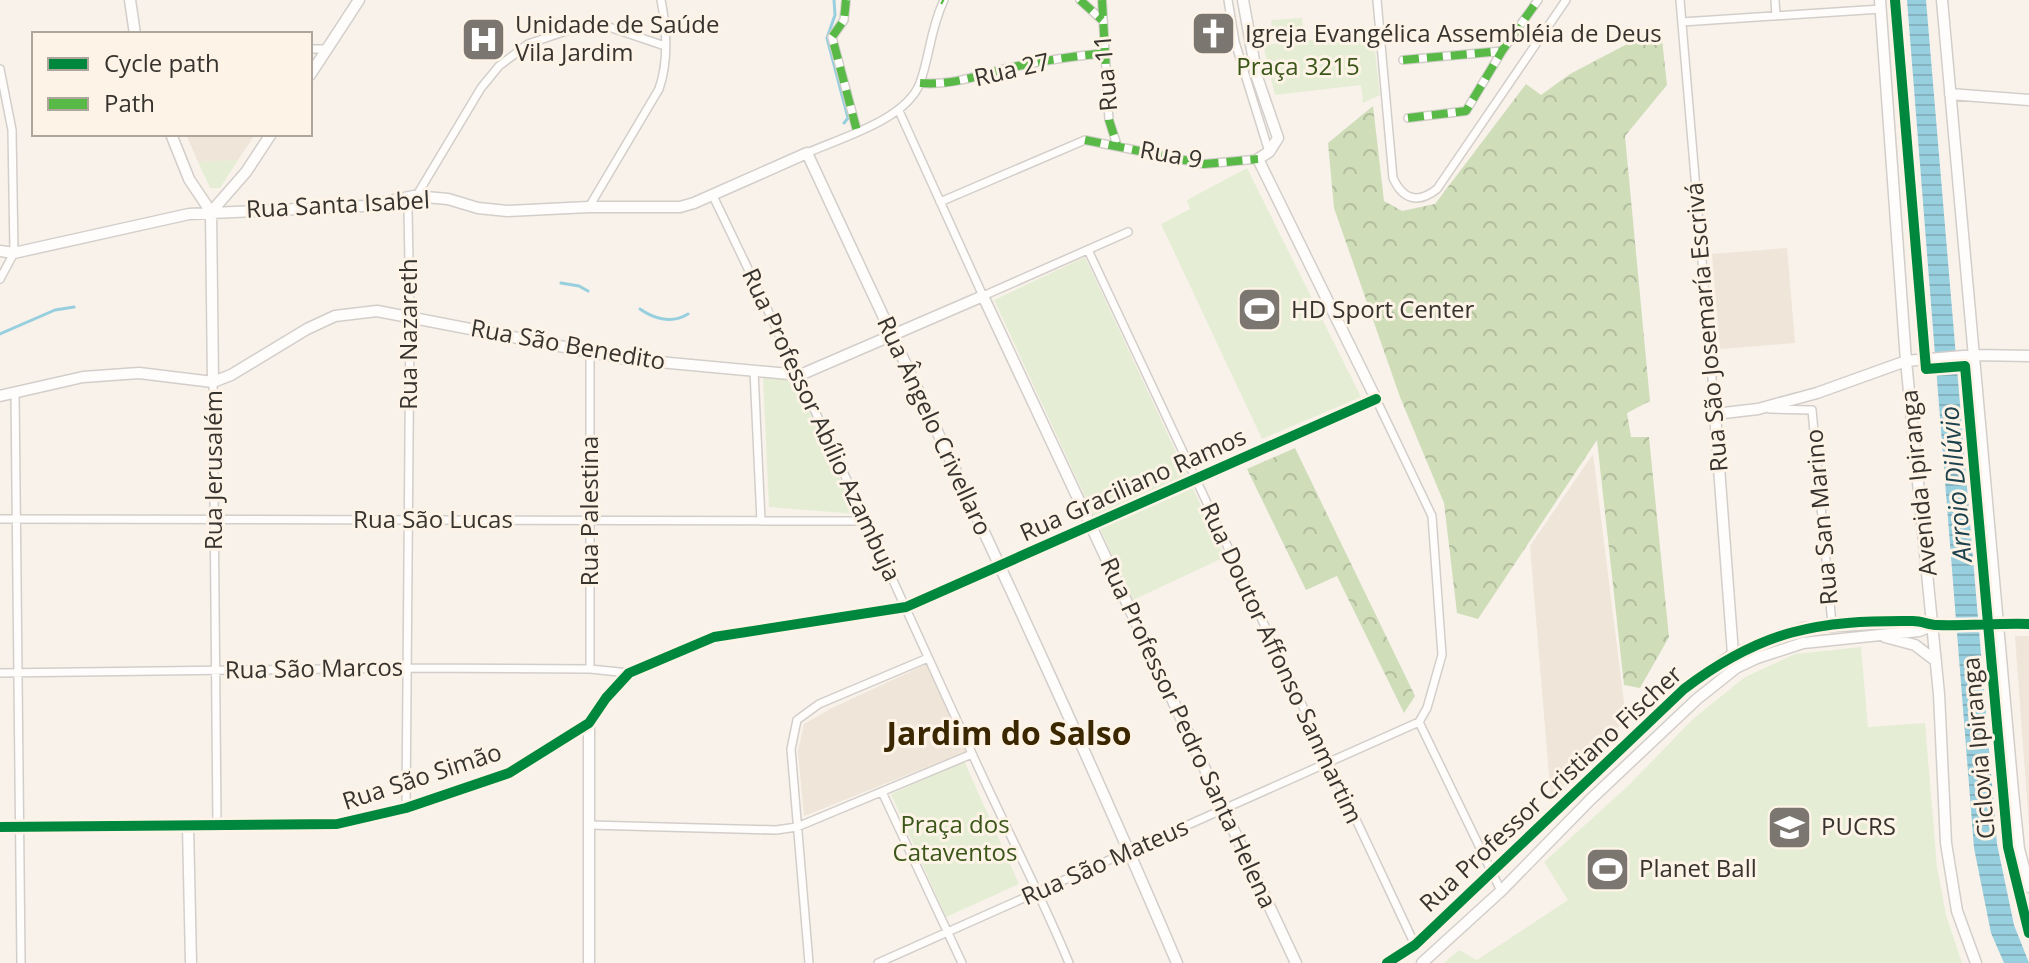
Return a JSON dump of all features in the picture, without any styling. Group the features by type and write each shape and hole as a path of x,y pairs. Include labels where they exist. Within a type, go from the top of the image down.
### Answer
{"street":[{"path":"130,0 135,32"},
{"path":"312,72 359,0"},
{"path":"589,207 659,89 665,69 665,25 661,0"},
{"path":"846,0 844,20 832,37 857,131"},
{"path":"899,111 920,83 929,39 943,0"},
{"path":"1080,0 1102,20"},
{"name":"Rua 11","path":"1102,0 1109,120 1117,145"},
{"path":"1228,0 1235,42 1269,152"},
{"path":"1243,0 1257,77 1278,138 1269,152 1258,159 1432,516 1442,655 1427,708 1419,722 1501,891"},
{"path":"1377,0 1393,178 1398,190 1412,198 1426,198 1437,189 1566,0"},
{"path":"1408,118 1466,111 1502,51 1538,0"},
{"name":"Rua São Josemaría Escrivá","path":"1680,0 1733,654"},
{"path":"1775,0 1776,16"},
{"path":"1942,0 1969,355 1999,623 2019,849 2029,887"},
{"path":"1682,22 1881,5"},
{"name":"Avenida Ipiranga","path":"1881,5 1906,361 1939,625 1936,661 1946,843 1957,911 1976,963"},
{"name":"Rua Nazareth","path":"406,808 408,210 481,88 499,66 528,44 569,30 603,25 665,46"},
{"path":"312,49 327,49"},
{"path":"1403,60 1502,51"},
{"name":"Rua 27","path":"920,83 938,85 967,81 1015,67 1105,53"},
{"path":"0,69 12,130 14,253 0,279"},
{"path":"1950,94 2029,100"},
{"name":"Rua Santa Isabel","path":"0,251 14,253 189,214 364,206 414,196 448,199 478,208 507,211 680,207 899,111"},
{"name":"Rua Professor Pedro Santa Helena","path":"899,111 1296,963"},
{"path":"172,136 189,179 211,212 246,172 270,136"},
{"name":"Rua 9","path":"940,202 1085,140 1204,164 1258,159"},
{"name":"Rua Ângelo Crivellaro","path":"807,153 1130,851 1177,963"},
{"name":"Rua Professor Abílio Azambuja","path":"712,194 800,375 972,754 1039,891 1069,963"},
{"name":"Rua Jerusalém","path":"211,212 217,825"},
{"name":"Rua São Benedito","path":"213,382 231,375 307,329 335,316 377,311 627,359 800,375 1128,232"},
{"name":"Rua Doutor Affonso Sanmartim","path":"1088,250 1415,945"},
{"name":"Rua Palestina","path":"590,352 590,669"},
{"path":"1715,414 1758,409 1817,393 1906,361 1969,355 2029,356"},
{"path":"754,371 761,521"},
{"path":"0,396 83,377 139,373 213,382"},
{"path":"15,392 21,963"},
{"name":"Rua Graciliano Ramos","path":"906,607 1376,399"},
{"name":"Rua San Marino","path":"1758,409 1812,410 1832,624"},
{"name":"Rua São Lucas","path":"0,519 866,521"},
{"name":"Rua São Simão","path":"0,827 337,824 406,808 509,773 589,723 629,673 714,637 906,607"},
{"name":"Rua Professor Cristiano Fischer","path":"1387,963 1415,945 1684,689 1733,654 1776,636 1832,624 1918,621 1939,625 2029,624"},
{"name":"Rua Professor Cristiano Fischer","path":"1422,963 1501,891 1697,699 1736,668 1803,643 1919,631 1939,625"},
{"path":"1874,635 1915,645 1936,661"},
{"path":"1736,668 1776,636"},
{"path":"809,963 791,749 797,720 819,704 928,658"},
{"name":"Rua São Marcos","path":"0,673 407,668 590,669 629,673"},
{"name":"Rua São Mateus","path":"878,963 1419,722"},
{"path":"589,723 589,963"},
{"path":"590,825 776,830 797,827 972,754"},
{"path":"882,792 962,963"},
{"path":"1542,824 1554,838"},
{"path":"188,826 191,963"}],"shaded area":[{"path":"187,136 254,136 238,160 198,162"},
{"path":"1787,248 1795,343 1720,349 1712,254"},
{"path":"1593,454 1626,719 1551,799 1530,546"},
{"path":"2015,636 2029,636 2029,826"},
{"path":"927,664 967,751 804,816 798,751 804,724"}],"green space":[{"path":"1302,18 1304,38 1273,41 1271,20"},
{"path":"1648,33 1662,39 1667,85 1625,136 1650,401 1627,413 1631,437 1649,437 1669,637 1640,688 1624,685 1597,440 1478,619 1457,613 1444,503 1400,397 1334,208 1328,143 1373,106 1384,201 1402,211 1435,204 1526,84 1541,95 1570,74"},
{"name":"Praça 3215","path":"1373,34 1380,95 1363,103 1361,85 1275,95 1263,45"},
{"path":"238,160 220,188 210,188 198,162"},
{"name":"HD Sport Center","path":"1247,168 1361,397 1262,439 1161,224 1190,209 1187,200"},
{"path":"1085,257 1225,557 1133,600 994,300"},
{"path":"763,377 796,378 856,514 769,507"},
{"path":"1295,448 1415,696 1404,713 1337,576 1306,590 1247,469"},
{"name":"PUCRS","path":"1861,647 1868,727 1925,723 1937,867 1946,915 1962,963 1444,963 1459,950 1477,960 1568,900 1544,862 1628,786 1693,719 1745,677 1795,654"},
{"name":"Praça dos Cataventos","path":"964,761 1019,884 946,917 891,794"}],"water":[{"name":"Arroio Dilúvio","path":"1907,0 1926,0 1997,844 2014,925 2029,963 2004,963 1991,933 1974,848"}],"waterway":[{"path":"834,0 835,15 827,38 848,118 844,123"},
{"path":"561,283 588,291"},
{"path":"0,334 55,310 74,307"},
{"path":"640,309 663,319 676,319 688,314"}],"marked path":[{"path":"846,0 844,20 832,37 857,131"},
{"path":"1080,0 1102,20"},
{"path":"1102,0 1109,120 1117,145"},
{"path":"1408,118 1466,111 1502,51 1538,0"},
{"path":"1403,60 1502,51"},
{"path":"920,83 957,81 1029,64 1105,53"},
{"path":"1085,140 1204,164 1258,159"}],"cycle path":[{"name":"Ciclovia Ipiranga","path":"1895,0 1926,369 1965,366 2008,847 2029,933"},
{"path":"0,827 337,824 406,808 509,773 589,723 629,673 714,637 906,607 1376,399"},
{"path":"1387,963 1415,945 1684,689 1739,653 1792,632 1848,623 2029,624"}],"place":[{"name":"Igreja Evangélica Assembléia de Deus","path":"1214,34"},
{"name":"Unidade de Saúde Vila Jardim","path":"484,39"},
{"name":"HD Sport Center","path":"1260,310"},
{"name":"PUCRS","path":"1790,827"},
{"name":"Planet Ball","path":"1608,869"}],"district":[{"name":"Jardim do Salso","path":"1009,734"}]}
